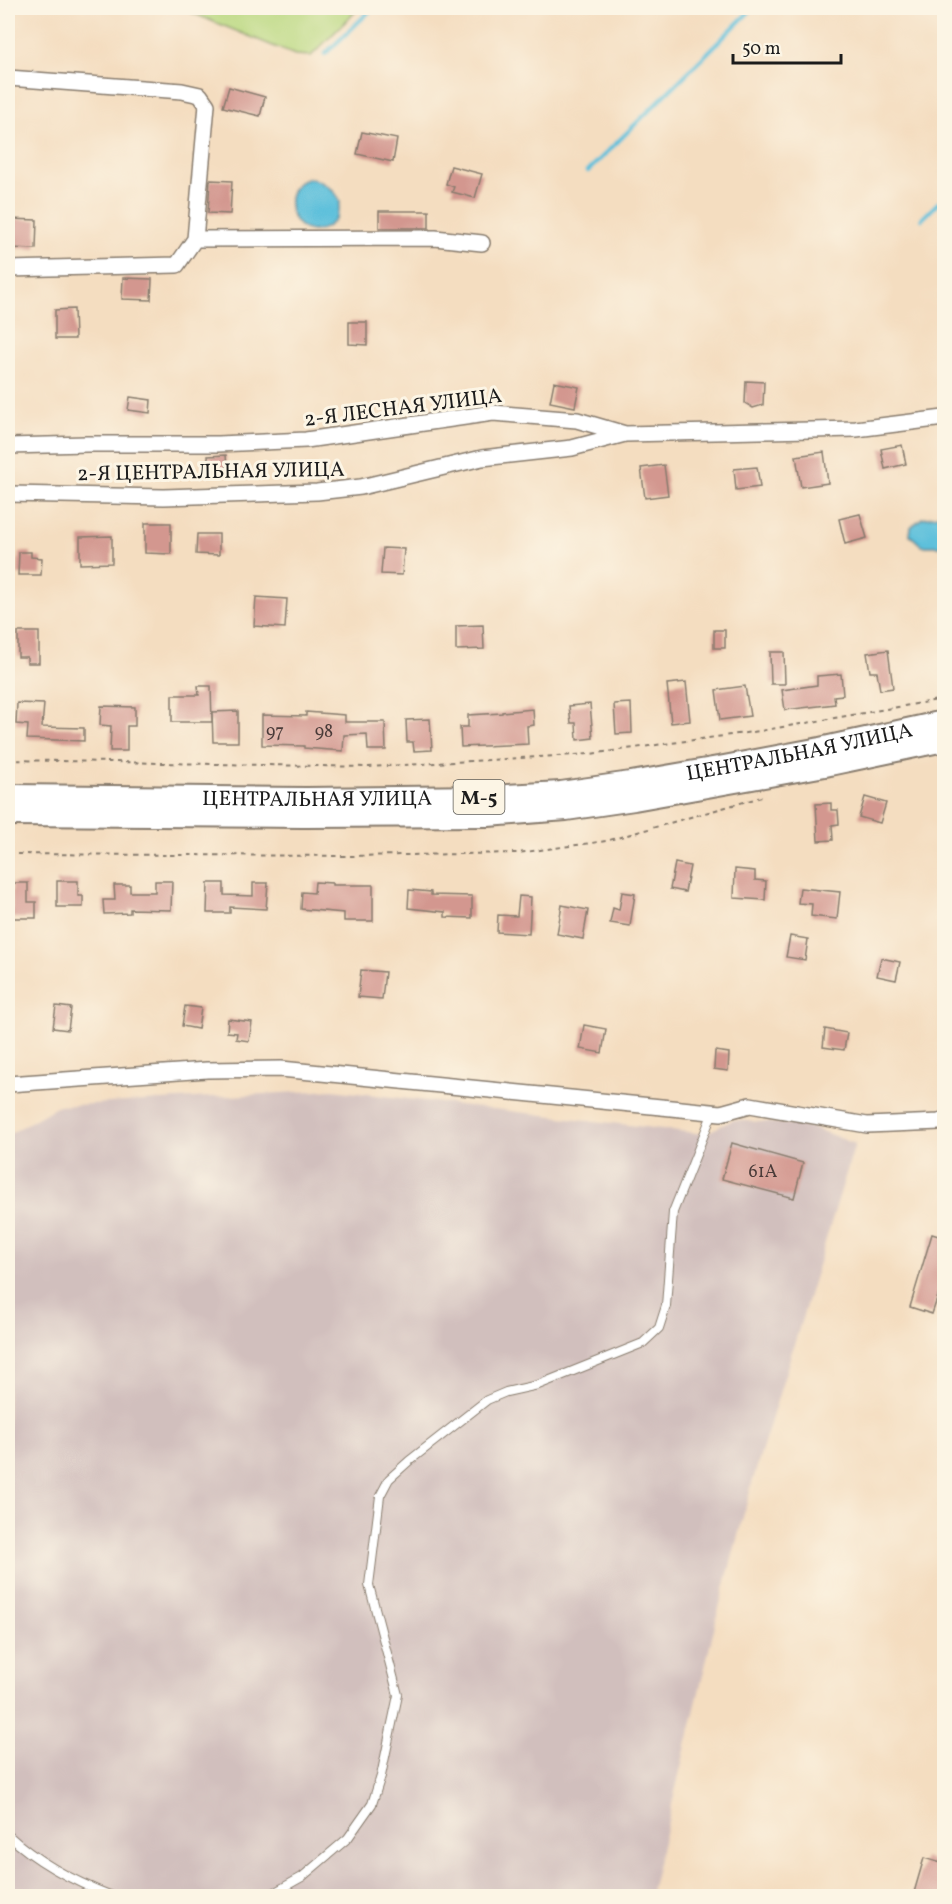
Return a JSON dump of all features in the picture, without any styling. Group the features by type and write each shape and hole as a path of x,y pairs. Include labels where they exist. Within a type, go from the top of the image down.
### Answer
{"main road":[{"name":"ЦЕНТРАЛЬНАЯ УЛИЦА","path":"8,796 306,799 488,797 561,793 756,761 945,722"},
{"name":"ЦЕНТРАЛЬНАЯ УЛИЦА","path":"8,814 304,816 500,814 566,809 634,800 945,740"}],"street":[{"path":"8,78 182,91 200,95 207,105 195,239 177,265 8,269"},
{"path":"195,239 435,238 482,243"},
{"name":"2-Я ЛЕСНАЯ УЛИЦА","path":"8,446 218,444 306,440 493,413 577,420 625,434 856,429 945,418"},
{"name":"2-Я ЦЕНТРАЛЬНАЯ УЛИЦА","path":"8,494 164,497 317,492 361,487 482,458 572,448 625,434"},
{"path":"8,1084 207,1070 281,1069 720,1113 750,1105 867,1125 940,1122 945,1119"}],"lane":[{"path":"268,1896 302,1877 348,1838 372,1804 381,1776 398,1695 369,1585 380,1496 389,1479 487,1400 506,1392 538,1385 643,1343 659,1328 666,1306 673,1212 713,1112"},
{"path":"8,1835 27,1853 96,1890 112,1896"}],"path":[{"path":"8,760 369,767 566,756 760,732 945,699"},
{"path":"8,854 350,856 518,853 606,842 771,794"}],"shaded area":[{"path":"333,1090 704,1134 733,1120 806,1125 855,1144 752,1483 721,1600 650,1896 8,1896 8,1135 58,1106"}],"green space":[{"path":"180,8 359,8 311,56 295,55"}],"water":[{"path":"308,178 327,186 340,202 334,221 316,231 306,229 298,223 292,214 290,204 291,193 297,184"},
{"path":"944,514 944,546 922,546 910,535 911,527 922,518"}],"building":[{"path":"229,87 265,97 260,116 223,107"},
{"path":"362,132 397,139 393,162 357,154"},
{"path":"451,166 482,174 475,198 452,192 454,187 446,184"},
{"path":"210,180 232,181 230,214 208,213"},
{"path":"379,211 429,211 429,228 379,228"},
{"path":"9,219 37,220 36,249 8,248"},
{"path":"123,278 152,279 151,300 122,299"},
{"path":"74,309 75,339 55,339 55,310"},
{"path":"349,322 367,322 367,345 349,344"},
{"path":"746,381 764,382 763,405 753,408 745,403"},
{"path":"554,382 579,387 575,407 550,402"},
{"path":"130,397 151,400 150,413 128,410"},
{"path":"902,445 906,464 885,469 881,449"},
{"path":"824,452 828,483 801,487 796,456"},
{"path":"226,455 227,467 219,475 209,471 208,456"},
{"path":"664,465 668,495 645,498 641,468"},
{"path":"757,467 760,487 736,490 734,469"},
{"path":"860,514 867,538 845,544 839,519"},
{"path":"145,523 171,523 171,554 145,553"},
{"path":"197,534 219,534 219,555 196,554"},
{"path":"112,536 112,563 80,564 80,537"},
{"path":"383,548 404,549 402,575 381,574"},
{"path":"19,552 31,552 31,557 42,558 41,575 18,575"},
{"path":"256,597 287,599 285,628 254,626"},
{"path":"483,625 484,649 456,650 456,626"},
{"path":"714,630 725,630 725,648 714,648"},
{"path":"18,632 39,632 39,663 27,663 27,657 18,657"},
{"path":"888,650 893,688 880,690 877,672 870,672 867,653"},
{"path":"770,652 784,652 785,684 771,684"},
{"path":"841,674 843,695 834,696 835,704 785,710 782,690 817,685 817,676"},
{"path":"686,682 690,721 671,723 667,684"},
{"path":"198,686 211,686 212,722 172,722 172,695 199,695"},
{"path":"745,686 750,716 720,720 716,690"},
{"path":"17,703 44,704 42,727 84,728 84,741 27,739 28,725 16,724"},
{"path":"631,703 632,733 616,734 614,704"},
{"path":"590,704 593,738 577,740 576,723 571,723 569,706"},
{"path":"101,706 135,707 135,726 127,726 127,751 110,751 111,726 100,725"},
{"path":"533,709 534,725 527,726 528,744 461,747 460,727 468,727 468,715"},
{"path":"238,711 238,742 213,742 212,712"},
{"path":"306,712 345,715 345,722 385,722 386,750 368,750 367,734 344,735 343,751 304,748 304,746 262,745 262,715 306,716"},
{"path":"430,719 432,750 414,751 413,742 407,742 406,720"},
{"path":"865,797 886,803 880,823 859,817"},
{"path":"831,803 831,810 838,810 839,824 832,825 833,840 818,841 816,804"},
{"path":"675,863 690,866 685,892 670,889"},
{"path":"735,869 755,871 755,880 766,881 765,900 734,898"},
{"path":"57,881 78,881 78,896 83,896 83,907 57,907"},
{"path":"155,881 172,881 171,910 130,909 130,913 104,914 103,900 115,900 114,885 130,885 130,892 155,892"},
{"path":"315,882 332,883 332,885 373,885 373,921 344,921 344,913 301,909 302,892 314,893"},
{"path":"12,883 28,883 28,902 36,902 36,918 12,918"},
{"path":"208,883 224,883 224,895 253,896 253,883 268,883 266,909 230,907 230,913 207,913"},
{"path":"800,888 840,892 837,919 811,916 812,904 798,903"},
{"path":"409,890 431,892 431,895 472,896 472,918 445,917 445,912 408,908"},
{"path":"622,892 635,894 630,926 610,923 613,908 619,910"},
{"path":"519,896 531,897 529,934 497,932 498,915 517,916"},
{"path":"562,905 588,910 583,939 557,934"},
{"path":"790,936 808,939 805,960 786,957"},
{"path":"881,958 900,962 896,980 877,976"},
{"path":"361,970 385,972 382,999 358,997"},
{"path":"56,1006 71,1008 68,1030 53,1028"},
{"path":"185,1006 201,1008 198,1029 182,1026"},
{"path":"228,1019 252,1022 249,1041 236,1039 237,1033 227,1032"},
{"path":"584,1025 606,1029 602,1053 580,1049"},
{"path":"825,1029 847,1033 844,1050 823,1047"},
{"path":"715,1051 729,1053 728,1071 714,1069"},
{"path":"732,1143 803,1163 794,1198 722,1179"},
{"path":"932,1234 945,1238 945,1275 932,1314 910,1307"},
{"path":"924,1858 945,1864 945,1896 913,1896"}],"waterway":[{"path":"325,54 373,8"},
{"path":"588,171 753,8"},
{"path":"922,219 944,197"}]}
